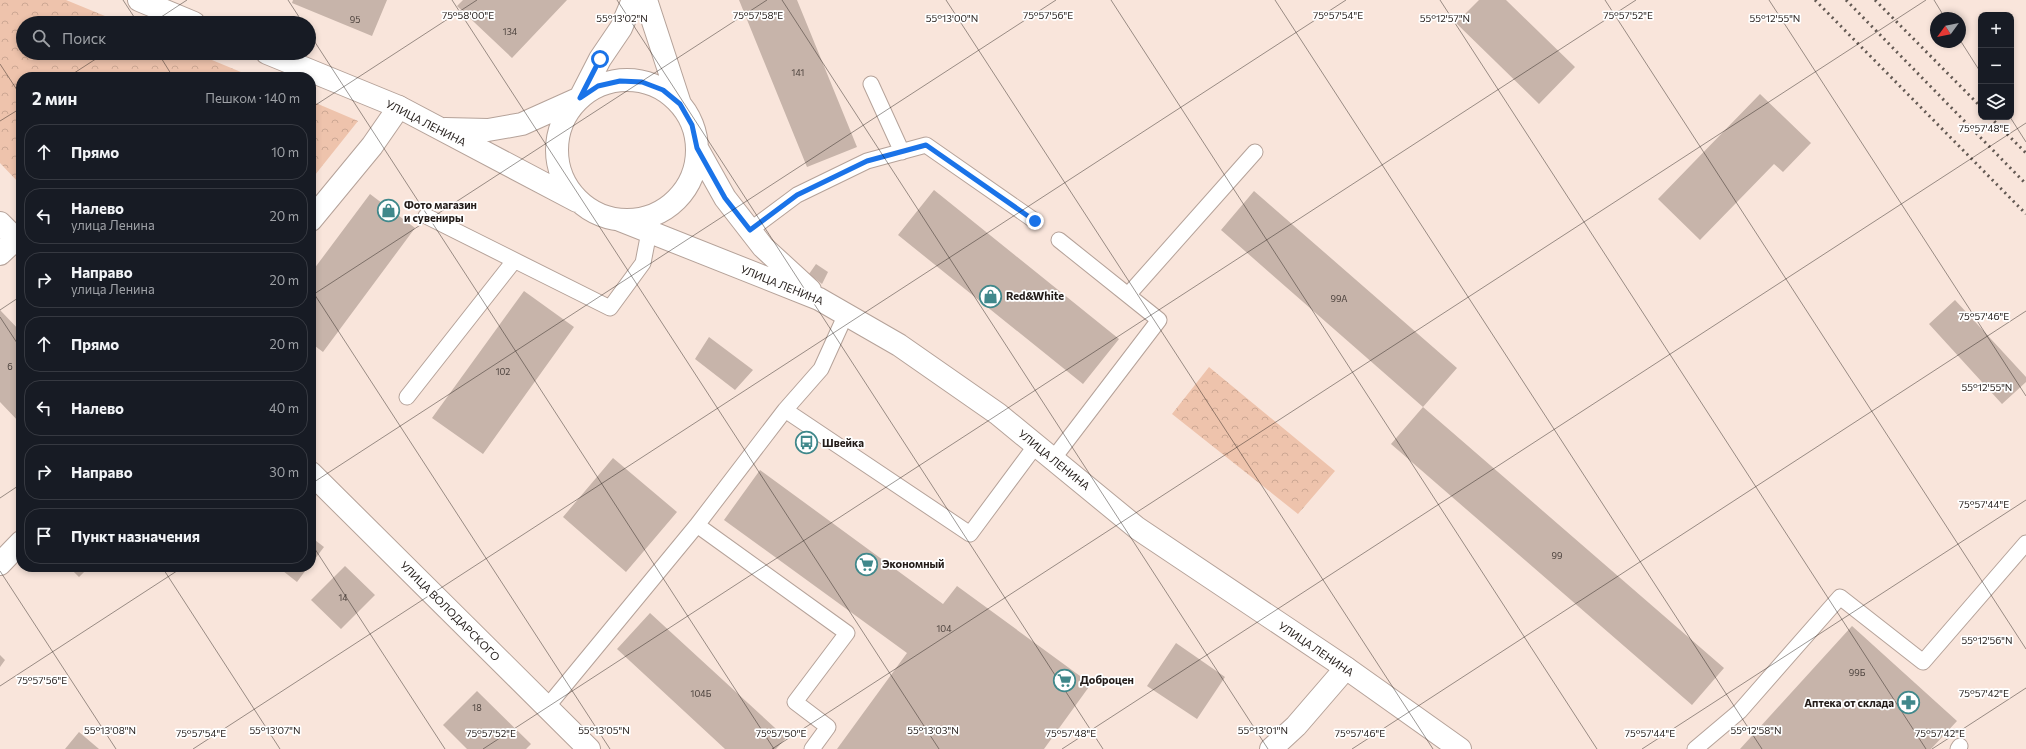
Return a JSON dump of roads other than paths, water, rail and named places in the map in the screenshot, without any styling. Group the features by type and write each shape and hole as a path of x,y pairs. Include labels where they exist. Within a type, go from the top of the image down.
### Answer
{"main road":[{"path":"139,0 177,16"},
{"path":"316,214 372,146 399,107 444,129 488,130 522,124 580,98 600,59 621,28 633,0"},
{"path":"646,0 680,104"},
{"name":"УЛИЦА ЛЕНИНА","path":"284,60 313,72"},
{"name":"УЛИЦА ЛЕНИНА","path":"316,73 399,107 580,203 598,215 620,220 819,299 899,345 998,414 1137,528 1346,668 1460,749"},
{"name":"УЛИЦА ЛЕНИНА","path":"580,203 566,184 558,162 557,139 565,117 580,98 598,86 627,81 642,82 663,90 680,104 692,125 697,148 694,172 683,193 665,209 644,218 620,220"},
{"path":"697,148 725,198 763,247 819,299"},
{"path":"0,223 16,240"},
{"path":"0,254 16,243"},
{"name":"УЛИЦА ВОЛОДАРСКОГО","path":"316,478 589,749"},
{"path":"0,564 16,547"},
{"path":"1271,749 1296,726 1346,668"}],"lane":[{"path":"870,84 902,152"},
{"path":"750,230 797,195 867,161 926,145 1035,221"},
{"path":"1128,295 1255,152"},
{"path":"426,216 610,308 643,262 650,232"},
{"path":"1053,459 1159,320 1059,240"},
{"path":"407,398 514,261"},
{"path":"547,708 697,525 784,410 821,369 846,314"},
{"path":"784,410 970,534 1036,445"},
{"path":"697,525 847,633 795,702 828,727 812,749"},
{"path":"1695,749 1740,711 1840,597 1923,662 2026,543"}],"railway":[{"path":"1815,0 2026,214"},
{"path":"1846,0 2026,184"},
{"path":"1875,0 1978,104"},
{"path":"1993,120 2026,153"}],"place":[{"name":"Фото магазин и сувениры","path":"388,211"},
{"name":"Red&White","path":"991,296"},
{"name":"Швейка","path":"807,443"},
{"name":"Экономный","path":"867,564"},
{"name":"Доброцен","path":"1065,680"},
{"name":"Аптека от склада","path":"1909,703"}]}
